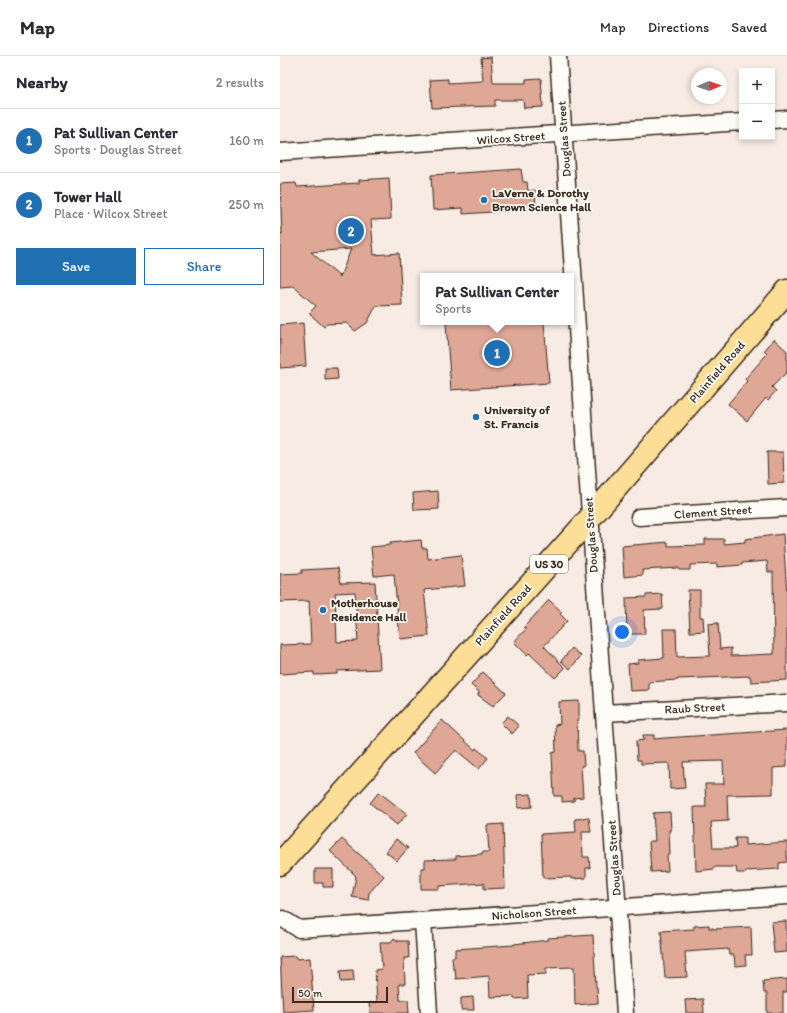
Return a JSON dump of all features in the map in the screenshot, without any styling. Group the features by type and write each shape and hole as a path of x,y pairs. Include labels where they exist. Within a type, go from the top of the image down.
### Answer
{"main road":[{"name":"Plainfield Road","path":"280,864 590,518 787,292"}],"street":[{"name":"Douglas Street","path":"558,56 573,273"},
{"path":"775,120 787,119"},
{"name":"Wilcox Street","path":"280,152 739,122"},
{"name":"Douglas Street","path":"574,282 625,1013"},
{"name":"Clement Street","path":"639,517 787,508"},
{"name":"Raub Street","path":"604,713 787,703"},
{"name":"Nicholson Street","path":"283,919 299,929 617,906 787,896"},
{"path":"422,921 429,1013"}],"building":[{"path":"491,57 493,83 526,83 526,79 541,78 543,107 524,108 523,100 495,100 495,106 432,108 430,80 448,79 448,83 483,81 481,58"},
{"name":"LaVerne & Dorothy Brown Science Hall","path":"521,169 523,182 527,182 528,191 535,190 536,209 463,214 463,208 433,210 431,175"},
{"path":"389,178 391,219 371,220 374,255 399,253 402,305 376,306 367,323 355,331 346,323 327,324 324,327 309,313 316,306 293,286 280,287 280,233 282,234 280,184 296,183 297,187 359,183 359,180","holes":["351,249 340,277 311,252"]},
{"path":"303,323 306,366 280,368 280,325"},
{"path":"446,325 544,325 549,383 451,390"},
{"path":"774,339 787,351 787,372 772,387 776,391 768,400 766,398 747,421 728,404 747,381 745,379 767,354 764,351"},
{"path":"325,368 337,368 338,379 325,380"},
{"path":"767,452 783,452 784,483 768,484"},
{"path":"438,491 439,509 414,510 413,493"},
{"path":"783,534 787,594 787,680 751,682 750,676 678,679 649,682 649,690 630,691 628,664 638,663 638,660 664,658 663,629 676,629 677,657 710,656 708,624 718,623 720,649 731,648 731,656 774,654 773,572 768,572 767,561 717,567 717,564 690,565 690,570 679,570 679,568 642,570 643,575 624,577 622,546 668,542 668,546 705,545 705,539 724,539 724,544 745,542 745,539"},
{"path":"421,540 422,548 427,548 428,559 461,555 465,586 424,590 429,636 400,639 394,574 374,576 371,547 390,545 390,543"},
{"name":"Motherhouse Residence Hall","path":"338,568 341,583 375,582 380,669 337,671 337,674 314,675 314,672 280,674 280,645 311,644 309,601 280,602 280,574 302,573 302,570","holes":["355,592 358,641 337,642 335,593"]},
{"path":"688,590 700,590 700,617 703,617 704,631 690,632"},
{"path":"662,594 663,609 644,610 645,634 627,634 626,598 646,597 646,595"},
{"path":"549,600 562,612 560,614 567,621 544,646 565,668 555,678 529,653 527,655 514,642 526,629 524,627"},
{"path":"572,648 581,656 570,669 561,661"},
{"path":"483,672 506,693 493,706 478,695 479,692 471,685"},
{"path":"579,701 579,720 577,720 578,751 583,751 584,766 581,766 583,797 574,798 574,801 562,802 562,796 554,796 552,753 556,752 555,725 560,724 559,702"},
{"path":"508,716 519,726 512,734 501,723"},
{"path":"442,720 475,750 476,748 488,758 479,769 456,750 435,773 413,753"},
{"path":"787,730 787,767 773,768 773,794 727,795 728,821 711,822 713,848 736,848 735,838 745,838 745,845 787,842 787,862 779,863 779,869 746,871 746,873 737,873 736,867 714,867 714,869 696,871 694,807 706,807 705,784 724,784 723,761 683,762 685,788 670,789 669,763 641,764 641,760 637,760 636,741 644,740 643,735 654,735 654,739"},
{"path":"379,792 407,814 397,825 370,803"},
{"path":"531,794 532,807 518,808 517,795"},
{"path":"670,812 671,830 669,830 670,855 667,855 668,871 651,872 649,841 655,841 653,813"},
{"path":"589,818 591,832 582,832 583,857 589,857 590,868 586,868 586,878 543,878 541,834 576,832 575,819"},
{"path":"503,824 505,888 484,889 484,883 439,886 439,889 421,889 421,868 425,868 425,860 456,859 456,856 489,852 487,825"},
{"path":"342,839 384,876 369,893 368,900 352,897 356,876 330,851"},
{"path":"396,839 408,848 397,861 386,852"},
{"path":"315,869 333,869 333,887 323,887 323,883 315,883"},
{"path":"786,921 787,952 774,953 771,922"},
{"path":"709,925 709,928 713,929 751,927 752,955 745,955 746,965 735,966 734,955 729,955 728,949 685,952 687,977 665,978 661,931 694,929 694,926"},
{"path":"593,935 598,1003 575,1005 574,967 546,968 546,974 527,975 528,998 514,999 514,996 490,997 489,976 456,979 455,969 453,969 452,957 455,957 455,949 514,945 548,940 548,938"},
{"path":"394,938 398,941 408,941 409,958 404,958 405,984 399,984 400,1000 408,1000 409,1013 370,1013 369,1003 377,1002 375,970 382,969 380,942 391,942"},
{"path":"295,956 297,959 310,958 314,1010 283,1012 280,957"},
{"path":"353,970 354,981 341,982 340,971"},
{"path":"787,979 787,992 783,992 783,1013 767,1013 767,993 764,993 763,981"},
{"path":"473,997 474,1010 461,1010 461,998"},
{"path":"703,999 704,1013 686,1013 685,1000"}],"place":[{"name":"LaVerne & Dorothy Brown Science Hall","path":"484,200"},
{"name":"Tower Hall","path":"351,231"},
{"name":"Pat Sullivan Center","path":"497,353"},
{"name":"University of St. Francis","path":"476,417"},
{"name":"Motherhouse Residence Hall","path":"323,610"}]}
